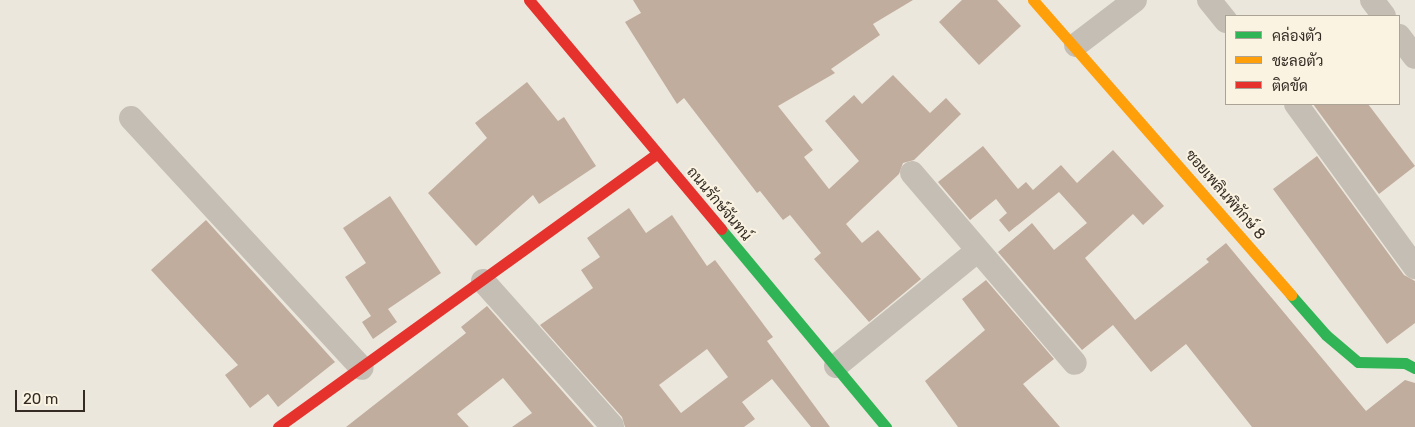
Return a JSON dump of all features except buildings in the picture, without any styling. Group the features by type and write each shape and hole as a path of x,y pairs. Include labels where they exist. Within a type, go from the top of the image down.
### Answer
{"street":[{"name":"ถนนรักษ์จันทน์","path":"528,0 886,427"},
{"name":"ซอยเพลินพิทักษ์ 8","path":"1034,0 1076,44 1326,335 1358,362 1405,363 1415,368"},
{"path":"1076,44 1135,0"},
{"path":"1209,0 1225,19"},
{"path":"1372,0 1383,15"},
{"path":"1400,37 1415,58"},
{"path":"1297,105 1325,139 1415,268"},
{"path":"131,118 362,368"},
{"path":"278,427 657,154"},
{"path":"912,173 1075,363"},
{"path":"836,366 977,251"},
{"path":"483,281 612,426"}],"traffic: fast":[{"path":"721,229 886,427"},
{"path":"1291,295 1326,335 1358,362 1405,363 1415,368"}],"traffic: slow":[{"path":"1033,0 1291,295"}],"traffic: jam":[{"path":"529,0 721,229"},
{"path":"278,427 657,154"}]}
